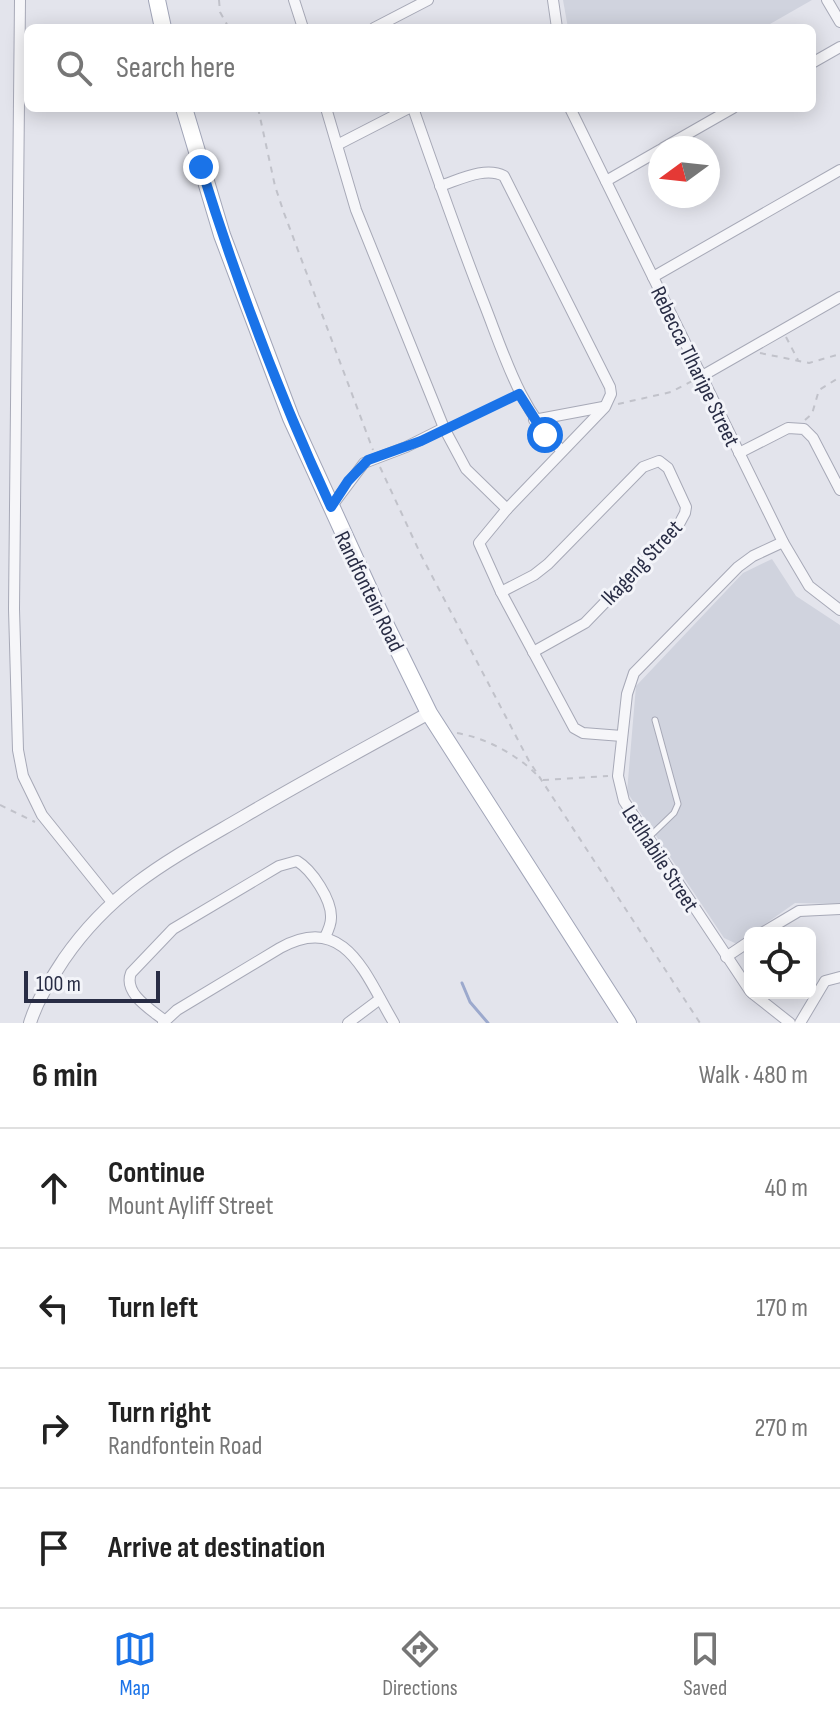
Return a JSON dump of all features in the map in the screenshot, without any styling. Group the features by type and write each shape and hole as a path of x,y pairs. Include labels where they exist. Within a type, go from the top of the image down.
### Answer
{"main road":[{"path":"157,0 162,24"},
{"name":"Randfontein Road","path":"185,112 227,250 291,418 429,713 628,1023"}],"street":[{"path":"20,0 15,723 23,776 31,796 53,829 112,902"},
{"path":"294,0 302,24"},
{"path":"382,24 428,0"},
{"path":"553,0 556,24"},
{"path":"827,0 840,22"},
{"path":"816,61 840,47"},
{"path":"327,112 356,210 444,428 466,469 507,509"},
{"path":"337,145 403,112"},
{"path":"412,112 519,394 534,420 562,451"},
{"name":"Rebecca Tlharipe Street","path":"572,112 783,542 809,586 840,610"},
{"path":"685,136 726,112"},
{"path":"606,181 648,157"},
{"path":"653,277 840,170"},
{"path":"440,186 485,173 497,172 504,176 608,379 611,394 605,407 507,509 479,543 501,592 574,728 583,733 622,736"},
{"path":"702,376 840,297"},
{"path":"534,420 605,407"},
{"path":"739,453 788,428 799,427 813,438 840,490"},
{"path":"331,507 361,466 444,428"},
{"name":"Ikageng Street","path":"501,592 548,564 643,467 659,461 668,468 686,507 677,528 585,623 533,652"},
{"name":"Letlhabile Street","path":"744,982 624,801 618,776 629,686 634,673 738,567 783,542"},
{"path":"30,1023 58,968 80,936 112,902 155,869 429,713"},
{"path":"325,937 331,922 330,910 311,874 297,861 279,866 173,929 128,979 131,990 163,1022 296,939 325,937 350,950 394,1023"},
{"path":"772,927 799,911 840,909"},
{"path":"726,957 744,945"},
{"path":"800,1023 825,981 840,977"},
{"path":"348,1023 380,999"},
{"name":"Letlhabile Street","path":"760,999 790,1023"}],"lane":[{"path":"648,839 674,813 678,804 655,720"}],"path":[{"path":"219,0 220,12 227,24"},
{"path":"259,112 284,213 376,458 421,555 529,761 700,1023"},
{"path":"783,330 799,361"},
{"path":"748,350 809,363 840,354"},
{"path":"605,407 671,392 702,376"},
{"path":"799,427 812,414 819,390 840,377"},
{"path":"444,428 519,394"},
{"path":"440,730 480,739 522,762 543,780 618,776"},
{"path":"0,805 53,829"}],"shaded area":[{"path":"563,0 812,0 770,24 567,24"},
{"path":"772,559 796,596 840,625 840,904 795,903 761,927 744,927 744,939 737,944 724,938 627,792 636,686 743,573"}],"waterway":[{"path":"462,983 470,1002 488,1023"}],"route":[{"path":"201,167 222,235 266,353 331,507 348,481 368,460 421,441 519,394 545,435"}]}
